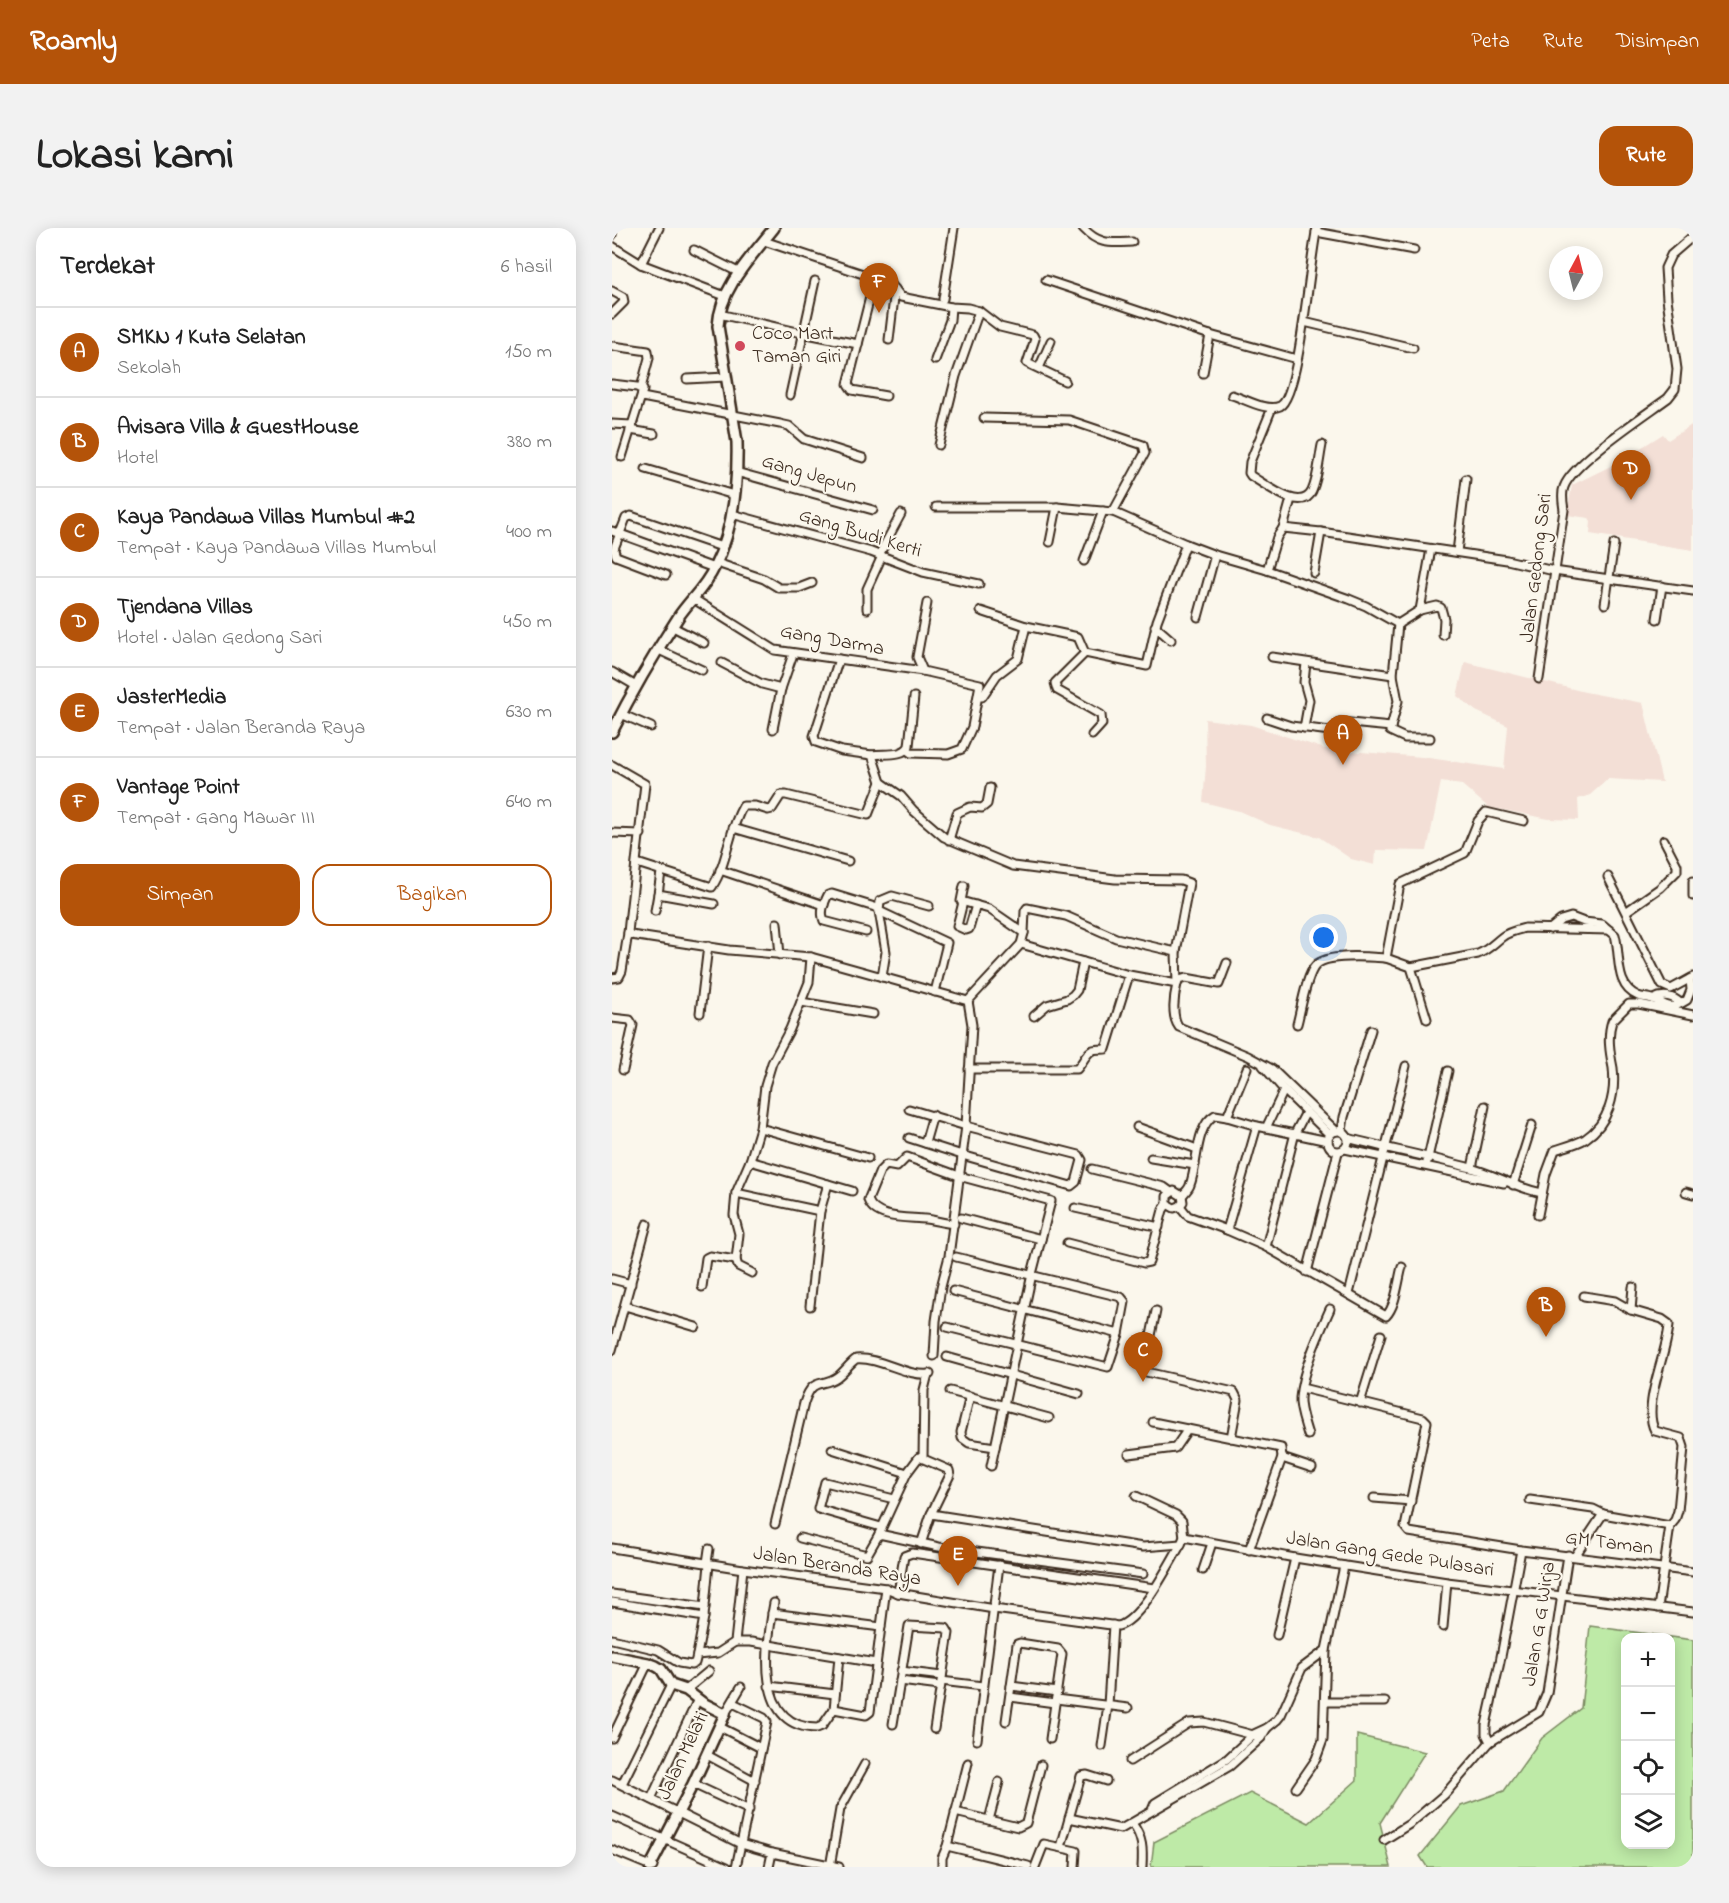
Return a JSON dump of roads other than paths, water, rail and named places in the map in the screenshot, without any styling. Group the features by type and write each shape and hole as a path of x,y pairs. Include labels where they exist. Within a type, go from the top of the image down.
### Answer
{"street":[{"path":"612,235 613,228"},
{"path":"641,264 659,228"},
{"path":"612,732 636,686 673,627 692,598 705,584 723,547 732,514 737,442 718,326 719,314 724,296 773,228"},
{"path":"943,299 954,228"},
{"path":"1083,228 1097,241 1132,242"},
{"path":"1232,395 1272,408 1280,406 1287,399 1304,322 1316,230 1414,250"},
{"name":"Jalan Gedong Sari","path":"1539,679 1564,510 1562,495 1564,487 1598,450 1668,398 1675,390 1677,369 1665,268 1671,255 1693,236"},
{"path":"764,241 890,283 901,297 979,311 1000,327 1035,337 1027,363 1065,381"},
{"path":"612,246 641,264 724,296"},
{"path":"694,250 740,273"},
{"path":"1046,280 1210,335 1297,359"},
{"path":"790,395 815,281"},
{"path":"889,340 895,289"},
{"path":"612,291 624,302 612,314"},
{"path":"871,293 848,384 849,388 886,396"},
{"path":"935,360 950,320 951,307"},
{"path":"939,445 956,376 979,311"},
{"path":"719,314 858,344"},
{"path":"1304,322 1413,348"},
{"path":"1203,373 1210,335"},
{"path":"1039,368 1051,341"},
{"path":"613,346 648,351 649,358 641,388 642,398 622,457"},
{"path":"687,379 726,377"},
{"path":"612,384 641,388"},
{"path":"642,398 789,426 804,440 863,458"},
{"path":"1272,408 1250,462 1249,473 1291,499 1301,500 1311,494 1322,445"},
{"path":"984,418 1069,420 1143,445 1145,453 1113,512"},
{"path":"612,424 654,434"},
{"path":"646,469 734,495"},
{"name":"Gang Jepun","path":"736,472 873,510"},
{"path":"1457,552 1466,479"},
{"path":"1267,570 1291,499"},
{"path":"936,507 1057,507 1113,512 1215,555 1267,570 1366,606 1398,624"},
{"path":"1050,542 1057,507"},
{"path":"1084,561 1103,511"},
{"name":"Gang Budi Kerti","path":"732,514 880,555 914,569 979,584"},
{"path":"867,609 867,589 880,555 902,514"},
{"path":"666,575 616,556 615,533 626,518 631,516 723,547"},
{"path":"1283,528 1457,552 1507,560 1554,572 1693,591"},
{"path":"1314,573 1321,532"},
{"path":"615,533 764,579 779,588 799,588 812,583"},
{"path":"1085,652 1147,666 1155,626 1186,544"},
{"path":"1605,604 1614,544"},
{"path":"1420,610 1431,549"},
{"path":"1198,617 1215,555"},
{"path":"1657,619 1662,586"},
{"name":"Gang Darma","path":"692,598 775,651 907,671 923,671 978,683 979,697"},
{"path":"923,671 917,657 927,603"},
{"path":"1398,624 1420,610 1437,606 1442,608 1443,635"},
{"path":"981,611 1026,626 1078,637 1085,652"},
{"path":"1398,624 1393,675 1398,701 1391,727 1392,733 1405,738 1430,738"},
{"path":"907,750 911,753 948,754 962,749 972,727 979,697 982,697 997,675 1018,659 1026,626"},
{"path":"1155,626 1171,640"},
{"path":"673,627 704,643"},
{"path":"659,650 702,670"},
{"path":"1085,652 1055,683 1055,687 1101,715 1102,724 1092,735"},
{"path":"773,729 781,689 793,654"},
{"path":"1272,657 1393,675"},
{"path":"839,659 814,736 816,742 832,748 872,755 902,753 909,746 914,697"},
{"path":"723,663 762,684 781,689"},
{"path":"1304,728 1309,700 1304,682 1306,663"},
{"path":"612,672 636,686"},
{"path":"621,714 651,727"},
{"path":"1267,718 1291,726 1338,732"},
{"path":"1340,722 1391,727"},
{"path":"872,755 881,782 901,796 914,812 949,840 1013,866 1098,878 1181,880 1189,883 1176,952 1177,984 1174,998 1175,1018 1179,1027 1225,1046 1272,1070 1334,1134"},
{"path":"612,765 645,784 641,834 622,971 619,977 612,978"},
{"path":"637,863 661,873 712,887 743,806 772,809 781,795 868,815 881,782"},
{"path":"949,840 957,813 970,807 982,808 987,804 990,788"},
{"path":"1386,957 1400,884 1465,853 1478,820 1486,813 1524,821"},
{"path":"733,828 848,861"},
{"path":"612,833 641,834"},
{"path":"1627,911 1660,888 1677,871 1677,865 1664,840"},
{"path":"720,870 824,905"},
{"path":"655,911 661,873"},
{"path":"1550,929 1561,920 1571,917 1584,922 1602,924 1616,935 1624,985 1637,995 1654,999 1668,997 1680,1003 1685,1002 1691,990 1691,978 1671,989 1662,985 1608,877"},
{"path":"1693,881 1693,896"},
{"path":"964,886 957,926 969,929 976,905"},
{"path":"658,894 714,904"},
{"path":"866,932 824,921 824,905 828,895 832,894 879,909 947,943 935,992"},
{"path":"882,977 886,952 879,909 882,898 892,896 929,906"},
{"path":"963,902 993,911 1024,933"},
{"path":"968,1001 1021,944 1025,911 1030,908 1065,916 1116,938 1176,952"},
{"path":"777,923 780,955"},
{"path":"1298,1024 1311,975 1316,965 1325,960 1386,957 1411,967 1478,954 1488,950 1512,931 1525,928 1609,930"},
{"path":"628,933 638,938 811,957 968,1001"},
{"path":"1021,944 1129,975 1177,984"},
{"path":"700,1013 708,946"},
{"path":"752,1274 738,1266 736,1260 740,1234 734,1215 736,1193 750,1161 772,1063 809,982 811,957"},
{"path":"1034,1016 1047,1005 1073,995 1077,990 1083,962"},
{"path":"1177,984 1179,980 1186,978 1219,984 1227,963"},
{"path":"1411,967 1427,1018"},
{"path":"969,1069 1077,1069 1089,1052 1106,1049 1129,975"},
{"path":"934,1356 936,1321 954,1224 966,1126 972,1026 968,1001"},
{"path":"801,1002 873,1014"},
{"path":"1538,1215 1555,1150 1585,1139 1608,1114 1613,1097 1614,1077 1610,1050 1610,1027 1618,1013 1629,1004 1640,1004 1693,1015"},
{"path":"612,1018 630,1020 633,1025 623,1070"},
{"path":"1371,1030 1344,1118 1334,1134 1333,1150 1386,1152"},
{"path":"1261,1063 1306,1112 1334,1134"},
{"path":"1349,1294 1406,1066"},
{"path":"1227,1117 1246,1068"},
{"path":"1427,1162 1448,1071"},
{"path":"1266,1128 1284,1090"},
{"path":"1472,1168 1485,1106"},
{"path":"909,1109 1079,1155 1082,1160 1076,1182 1071,1186 909,1138"},
{"path":"1266,1247 1294,1133 1306,1112"},
{"path":"925,1143 933,1115"},
{"path":"1182,1196 1190,1186 1197,1149 1209,1118 1215,1115 1294,1133 1334,1134 1386,1152 1542,1193"},
{"path":"1513,1185 1532,1125"},
{"path":"1227,1230 1257,1126"},
{"path":"1137,1127 1197,1149"},
{"path":"759,1128 868,1158"},
{"path":"1307,1272 1342,1150 1348,1144 1348,1138"},
{"path":"954,1224 875,1210 869,1204 868,1195 883,1168 890,1165 897,1167 905,1157 959,1176 1052,1201 1032,1274 991,1466"},
{"path":"1151,1158 1195,1165"},
{"path":"750,1161 852,1191"},
{"path":"1427,1162 1472,1168 1492,1174 1513,1185"},
{"path":"1092,1169 1164,1187 1182,1196 1183,1202 1180,1206 1174,1208 1167,1204"},
{"path":"810,1306 820,1211 828,1184"},
{"path":"1067,1243 1146,1263 1150,1260 1163,1210 1167,1204 1166,1198 1171,1192"},
{"path":"736,1193 820,1211"},
{"path":"1180,1206 1188,1216 1266,1247 1382,1314 1387,1315 1392,1305 1402,1267"},
{"path":"1075,1208 1159,1227"},
{"path":"962,1218 1041,1239"},
{"path":"612,1350 647,1224"},
{"path":"702,1287 706,1258 710,1256 736,1260"},
{"path":"947,1327 1106,1367 1111,1362 1125,1302 1121,1297 956,1257"},
{"path":"612,1279 631,1284"},
{"path":"1631,1310 1633,1287"},
{"path":"953,1291 1119,1334"},
{"path":"1584,1296 1615,1302 1631,1310 1662,1319 1669,1324 1652,1405 1653,1426 1655,1431 1677,1436 1683,1441 1678,1511 1670,1526 1658,1608"},
{"path":"625,1306 696,1327"},
{"path":"1308,1435 1300,1400 1302,1388 1315,1342 1330,1309"},
{"path":"1156,1311 1146,1372 1235,1393 1238,1400 1231,1438"},
{"path":"1359,1403 1381,1335"},
{"path":"947,1357 1079,1394"},
{"path":"775,1524 808,1392 819,1382 833,1380 856,1359 929,1374 924,1382 922,1458"},
{"path":"1302,1388 1423,1418 1427,1422 1411,1501 1374,1498"},
{"path":"950,1391 1049,1418"},
{"path":"970,1396 961,1432 962,1438 969,1443 995,1447"},
{"path":"1153,1422 1281,1448 1282,1458 1249,1550"},
{"path":"1130,1454 1175,1448 1188,1429"},
{"path":"832,1449 907,1473"},
{"path":"800,1538 867,1554 907,1473 916,1460 922,1458 949,1470 950,1475 921,1544"},
{"path":"1282,1458 1312,1468"},
{"path":"894,1499 825,1482 818,1509 900,1539 921,1544 1143,1574"},
{"path":"898,1593 904,1556 912,1553 1154,1588 1183,1541 1182,1521 1176,1515 1136,1496"},
{"path":"1530,1500 1593,1509 1603,1514 1670,1526"},
{"name":"GM Taman","path":"1411,1501 1405,1527 1409,1532 1521,1550 1693,1572"},
{"name":"Jalan Gang Gede Pulasari","path":"932,1514 1143,1547 1183,1541 1212,1543 1447,1582 1693,1612"},
{"path":"1572,1556 1603,1514"},
{"path":"1203,1570 1212,1543"},
{"name":"Jalan Beranda Raya","path":"612,1548 743,1569 886,1588 898,1593 994,1609 1113,1625 1128,1622 1141,1608 1154,1588"},
{"path":"612,1639 658,1650 685,1664 695,1663 704,1617 709,1549"},
{"path":"1490,1742 1486,1734 1486,1725 1521,1550"},
{"name":"Jalan G G Wirja","path":"1384,1840 1411,1823 1445,1794 1490,1742 1539,1713 1547,1693 1562,1597 1572,1556"},
{"path":"1277,1635 1295,1558"},
{"path":"977,1740 999,1565"},
{"path":"1296,1788 1320,1751 1325,1702 1326,1650 1344,1566"},
{"path":"735,1642 743,1569"},
{"path":"1443,1627 1447,1582"},
{"path":"834,1708 868,1714 886,1588"},
{"path":"612,1594 705,1608"},
{"path":"612,1602 704,1617"},
{"path":"774,1603 768,1644 769,1686 777,1706 788,1721 817,1728 822,1726 834,1708 839,1657"},
{"path":"772,1613 881,1627"},
{"path":"893,1724 910,1624 946,1628 949,1633 934,1729"},
{"path":"1102,1746 1108,1705 1113,1625"},
{"path":"697,1655 718,1653 735,1642 768,1644 876,1663"},
{"path":"1006,1721 1016,1648 1020,1643 1061,1651 1050,1739"},
{"path":"1152,1810 1155,1803 1227,1759 1254,1734 1267,1728 1281,1715 1302,1668 1326,1650"},
{"path":"612,1738 648,1663 613,1660"},
{"name":"Jalan Melati","path":"648,1663 661,1669 671,1684 686,1690 725,1714 651,1867"},
{"path":"686,1690 709,1671"},
{"path":"901,1671 941,1681"},
{"path":"900,1681 941,1681 983,1686"},
{"path":"622,1784 671,1684"},
{"path":"769,1686 835,1694"},
{"path":"1011,1686 1056,1698"},
{"path":"725,1714 741,1687"},
{"path":"1010,1696 1056,1698 1128,1708"},
{"path":"651,1799 698,1699"},
{"path":"733,1702 766,1720 736,1867"},
{"path":"1325,1702 1385,1702"},
{"path":"1130,1761 1189,1723 1204,1722 1262,1738"},
{"path":"720,1727 760,1748"},
{"path":"1069,1818 1120,1829 1230,1766 1262,1738 1267,1728"},
{"path":"707,1755 755,1781"},
{"path":"942,1867 942,1858 968,1763"},
{"path":"830,1866 840,1809 865,1764"},
{"path":"955,1812 1018,1827 1026,1823 1041,1765"},
{"path":"1062,1847 1081,1776 1087,1775 1106,1781"},
{"path":"612,1780 741,1844 839,1867"},
{"path":"989,1820 999,1782"},
{"path":"693,1784 749,1810"},
{"path":"612,1816 727,1867"},
{"path":"1132,1823 1139,1832 1143,1844 1142,1867"},
{"path":"947,1846 1031,1866 1042,1845 1062,1847 1076,1851 1078,1866"},
{"path":"612,1850 651,1867"},
{"path":"769,1867 772,1853"}],"place":[{"name":"Vantage Point","path":"879,313"},
{"name":"Coco Mart Taman Giri","path":"740,346"},
{"name":"Tjendana Villas","path":"1631,500"},
{"name":"SMKN 1 Kuta Selatan","path":"1343,765"},
{"name":"Avisara Villa & GuestHouse","path":"1546,1337"},
{"name":"Kaya Pandawa Villas Mumbul #2","path":"1143,1382"},
{"name":"JasterMedia","path":"958,1586"}]}
